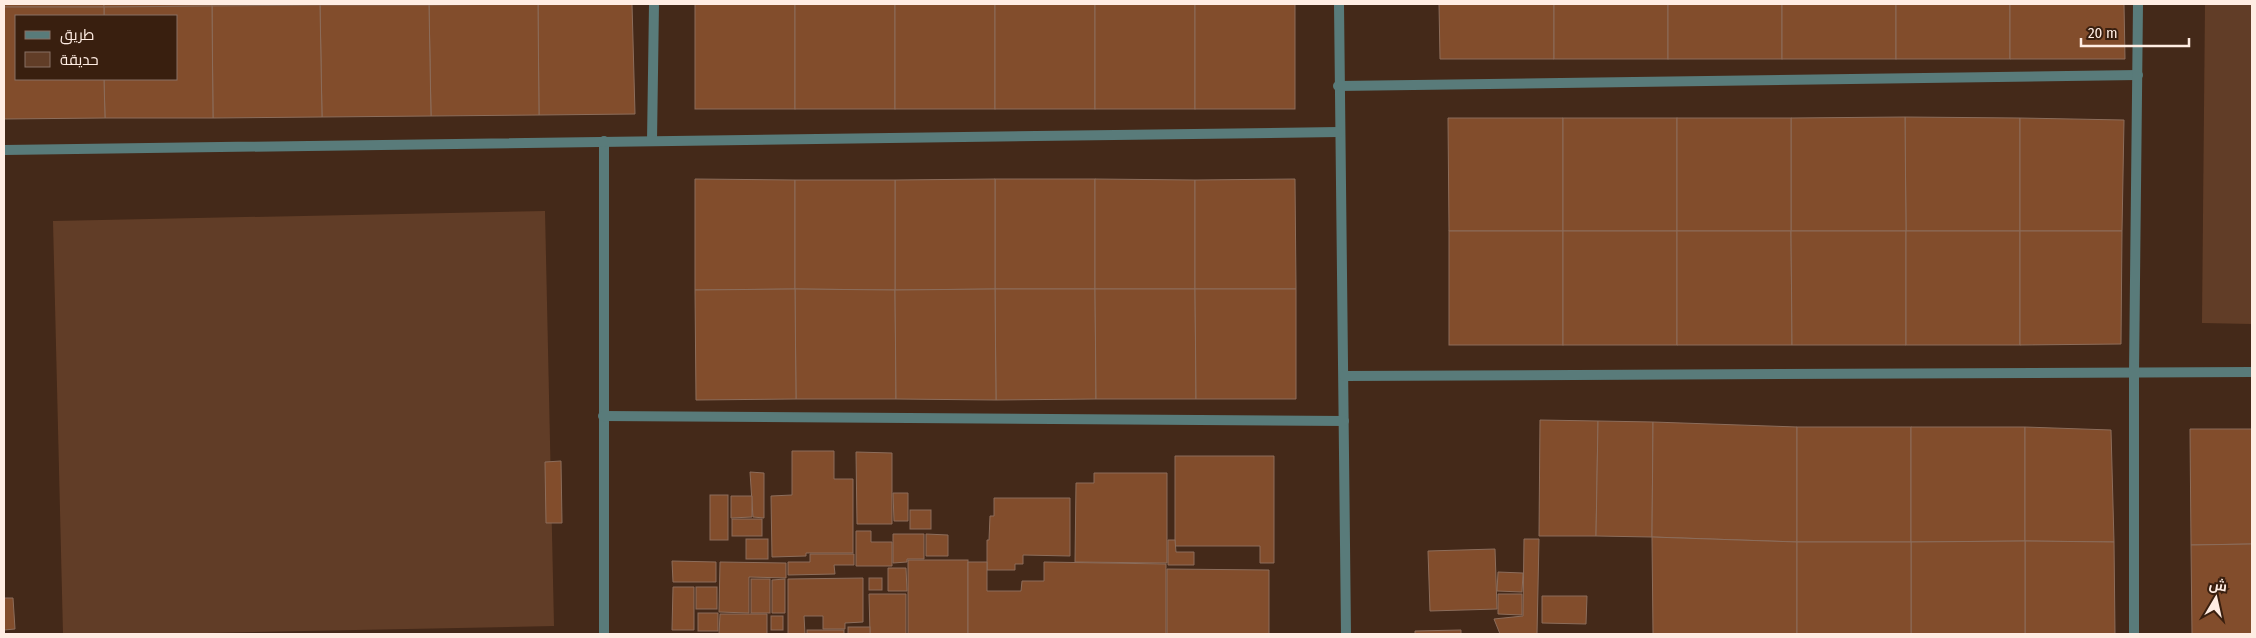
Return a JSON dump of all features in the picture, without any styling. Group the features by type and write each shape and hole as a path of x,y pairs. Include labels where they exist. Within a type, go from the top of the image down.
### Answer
{"street":[{"path":"652,141 654,4"},
{"path":"1339,4 1338,86 1344,376 1346,634"},
{"path":"2134,634 2134,372 2138,4"},
{"path":"1338,86 2138,75"},
{"path":"4,150 1339,132"},
{"path":"604,141 604,634"},
{"path":"1344,376 2252,372"},
{"path":"603,416 1344,421"}],"green space":[{"path":"2205,4 2252,4 2252,324 2202,323"},
{"path":"545,211 554,626 159,634 63,634 53,221"}],"building":[{"path":"4,4 104,4 104,7 4,7"},
{"path":"104,4 212,4 212,6 104,7"},
{"path":"212,4 320,4 320,5 212,6"},
{"path":"429,4 429,5 320,5"},
{"path":"538,4 632,4 635,114 539,115"},
{"path":"538,4 539,115 431,116 429,5"},
{"path":"695,4 795,4 795,109 695,109"},
{"path":"795,4 895,4 895,109 795,109"},
{"path":"895,4 995,4 995,109 895,109"},
{"path":"995,4 1095,4 1095,109 995,109"},
{"path":"1095,4 1195,4 1195,109 1095,109"},
{"path":"1195,4 1295,4 1295,109 1195,109"},
{"path":"1439,4 1554,4 1554,59 1440,59"},
{"path":"1554,4 1668,4 1668,59 1554,59"},
{"path":"1668,4 1782,4 1782,59 1668,59"},
{"path":"1782,4 1896,4 1896,59 1782,59"},
{"path":"1896,4 2010,4 2010,59 1896,59"},
{"path":"2010,4 2124,4 2125,59 2010,59"},
{"path":"320,5 429,5 431,116 322,117"},
{"path":"320,5 322,117 213,118 212,6"},
{"path":"212,6 213,118 105,118 104,80 178,80 178,15 104,15 104,7"},
{"path":"4,7 104,7 104,15 15,15 15,80 104,80 105,118 4,119"},
{"path":"1905,117 2020,118 2020,231 1906,231"},
{"path":"1905,117 1906,231 1791,231 1791,118"},
{"path":"1448,118 1563,118 1563,231 1449,231"},
{"path":"1563,118 1677,118 1677,231 1563,231"},
{"path":"1677,118 1791,118 1791,231 1677,231"},
{"path":"2020,118 2124,120 2122,231 2020,231"},
{"path":"695,179 795,180 795,289 695,290"},
{"path":"995,179 1095,179 1095,289 995,289"},
{"path":"995,179 995,289 895,290 895,180"},
{"path":"1095,179 1195,180 1195,289 1095,289"},
{"path":"1295,179 1296,289 1195,289 1195,180"},
{"path":"795,180 895,180 895,290 795,289"},
{"path":"1449,231 1563,231 1563,345 1449,345"},
{"path":"1563,231 1677,231 1677,345 1563,345"},
{"path":"1677,231 1791,231 1792,345 1677,345"},
{"path":"1791,231 1906,231 1906,345 1792,345"},
{"path":"1906,231 2020,231 2020,345 1906,345"},
{"path":"2020,231 2122,231 2121,344 2020,345"},
{"path":"795,289 895,290 896,399 796,399"},
{"path":"795,289 796,399 696,400 695,290"},
{"path":"995,289 1095,289 1096,399 996,400"},
{"path":"995,289 996,400 896,399 895,290"},
{"path":"1095,289 1195,289 1196,399 1096,399"},
{"path":"1195,289 1296,289 1296,399 1196,399"},
{"path":"1540,420 1598,421 1596,536 1539,536"},
{"path":"1598,421 1653,422 1652,537 1596,536"},
{"path":"1653,422 1797,427 1797,542 1652,537"},
{"path":"1797,427 1911,427 1911,542 1797,542"},
{"path":"1911,427 2025,427 2025,541 1911,542"},
{"path":"2025,427 2111,430 2114,542 2025,541"},
{"path":"2190,429 2252,429 2252,544 2191,545"},
{"path":"792,451 834,451 834,479 853,479 853,553 806,553 806,556 772,557 771,496 792,495"},
{"path":"856,452 892,453 892,524 857,524"},
{"path":"1175,456 1274,456 1274,563 1260,563 1260,546 1175,546"},
{"path":"561,461 562,523 546,523 545,462"},
{"path":"750,472 764,473 764,518 753,517"},
{"path":"1094,473 1167,473 1167,563 1075,562 1076,483 1094,483"},
{"path":"893,493 908,493 908,521 894,521"},
{"path":"710,495 728,495 728,540 710,540"},
{"path":"731,496 752,496 752,517 731,518"},
{"path":"994,498 1070,498 1070,556 1023,555 1023,564 1015,564 1015,570 987,570 987,540 989,540 990,516 994,516"},
{"path":"910,510 931,510 931,529 910,529"},
{"path":"732,519 762,519 762,536 732,536"},
{"path":"856,531 871,531 871,542 892,542 892,566 856,566"},
{"path":"893,534 924,534 924,559 907,559 907,562 893,563"},
{"path":"926,534 948,535 948,556 926,556"},
{"path":"1652,537 1797,542 1797,634 1653,634"},
{"path":"746,539 768,539 768,559 746,559"},
{"path":"1524,539 1539,539 1537,634 1500,634 1494,619 1523,616"},
{"path":"1168,540 1175,540 1176,552 1194,552 1194,565 1168,565"},
{"path":"2025,541 2114,542 2115,634 2025,634"},
{"path":"2025,541 2025,634 1911,634 1911,542"},
{"path":"1797,542 1911,542 1911,634 1797,634"},
{"path":"2252,544 2252,634 2192,634 2191,545"},
{"path":"1495,549 1497,609 1430,611 1428,551"},
{"path":"810,554 854,554 854,565 834,565 835,574 788,575 788,562 810,562"},
{"path":"908,560 968,560 968,634 908,634"},
{"path":"672,561 716,562 716,582 673,582"},
{"path":"720,562 786,563 786,578 749,577 749,613 719,612"},
{"path":"968,562 987,562 987,591 1021,591 1022,581 1044,581 1044,562 1166,564 1166,634 968,634"},
{"path":"888,568 906,568 907,591 888,591"},
{"path":"1167,569 1269,570 1269,634 1167,634"},
{"path":"1498,572 1523,573 1522,592 1497,591"},
{"path":"863,578 863,622 845,623 845,629 823,629 823,616 804,616 805,634 788,634 788,579"},
{"path":"869,578 882,578 882,590 869,590"},
{"path":"751,579 770,579 770,613 751,613"},
{"path":"785,579 785,613 772,613 772,580"},
{"path":"673,587 694,587 694,630 672,630"},
{"path":"696,587 717,587 717,609 696,609"},
{"path":"869,594 906,594 906,634 870,634"},
{"path":"1498,594 1522,594 1522,615 1498,614"},
{"path":"1542,596 1587,596 1586,624 1542,623"},
{"path":"4,598 13,598 15,629 4,630"},
{"path":"698,613 718,613 718,631 698,631"},
{"path":"720,614 767,614 767,634 719,634"},
{"path":"771,616 783,616 783,630 771,630"},
{"path":"848,627 870,627 870,634 848,634"},
{"path":"807,630 844,630 844,634 807,634"},
{"path":"1461,630 1461,634 1415,634 1415,631"}]}
